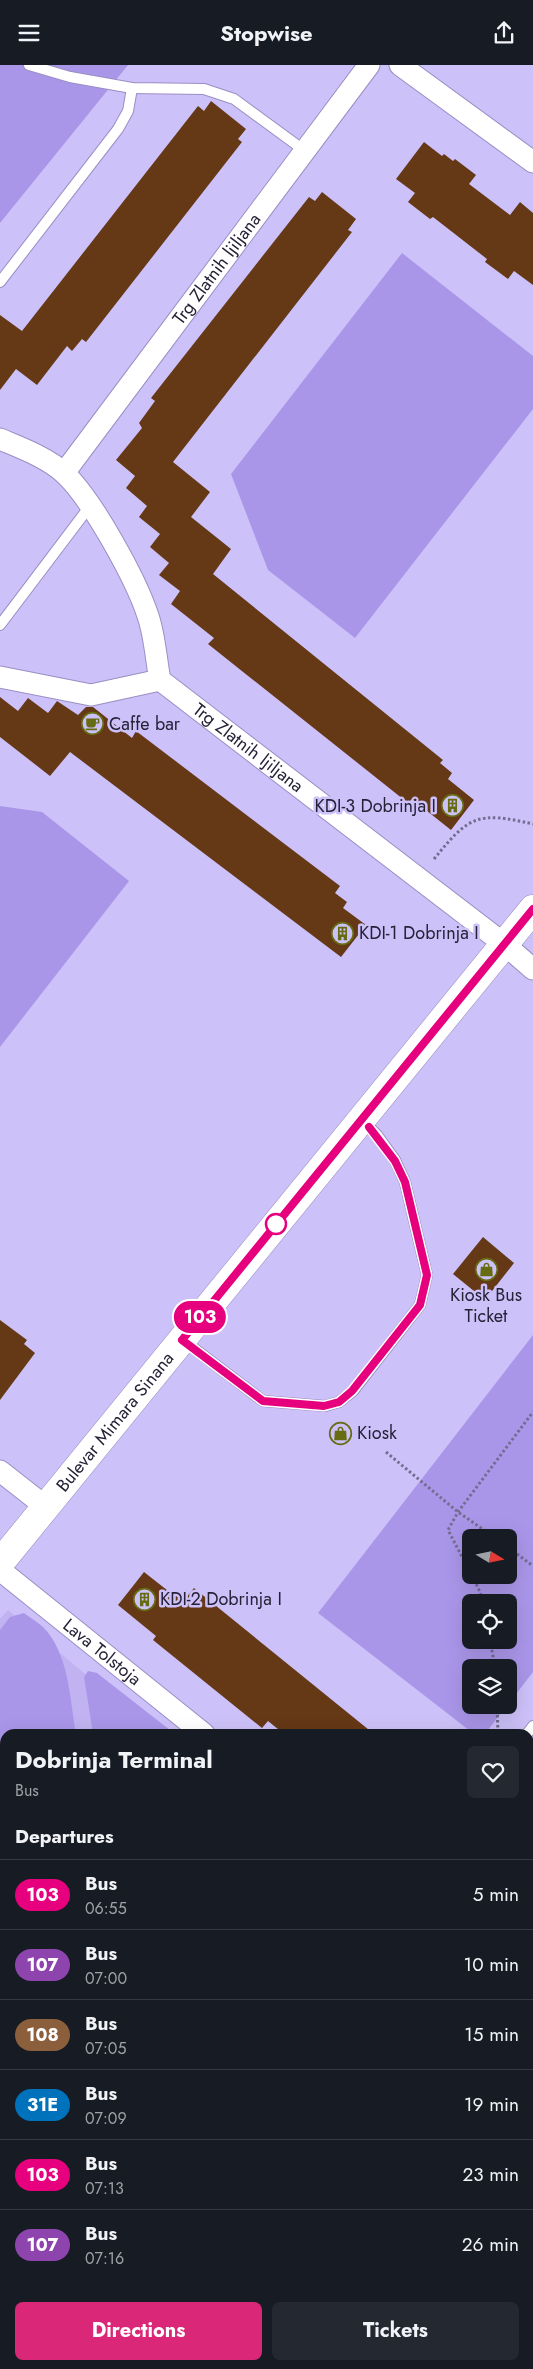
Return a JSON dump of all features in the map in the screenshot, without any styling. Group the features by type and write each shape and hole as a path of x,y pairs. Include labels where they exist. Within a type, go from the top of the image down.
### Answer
{"street":[{"name":"Trg Zlatnih ljiljana","path":"64,473 369,65"},
{"path":"400,65 533,162"},
{"path":"0,439 37,455 64,473 90,506 122,559 148,617 160,680 91,695 0,677"},
{"name":"Trg Zlatnih ljiljana","path":"160,680 504,944 533,969"},
{"name":"Bulevar Mimara Sinana","path":"0,1563 533,909"},
{"path":"0,1471 46,1507"},
{"name":"Lava Tolstoja","path":"0,1570 198,1729"}],"lane":[{"path":"29,65 70,77 132,88 204,89 234,99 305,151"},
{"path":"0,282 118,129 128,111 132,88"},
{"path":"0,625 90,506"},
{"path":"182,1340 263,1401 324,1406 339,1402 352,1391 420,1305 427,1275 405,1182 395,1161 377,1135 361,1119"}],"path":[{"path":"421,882 432,862 458,830 477,819 506,817 533,824"},
{"path":"462,1556 448,1530 458,1512 533,1412"},
{"path":"386,1452 458,1512 482,1529"},
{"path":"518,1555 533,1566"},
{"path":"497,1714 498,1729"}],"shaded area":[{"path":"0,65 128,65 0,223"},
{"path":"402,253 533,356 533,409 355,638 268,570 231,474"},
{"path":"0,806 42,812 129,881 0,1047"},
{"path":"533,1335 533,1672 517,1693 517,1659 462,1659 462,1714 500,1714 489,1729 468,1729 318,1613"},
{"path":"8,1610 152,1729 0,1729 0,1619"},
{"path":"24,1613 39,1623 52,1638 67,1677 75,1729 0,1729 0,1630 10,1617"},
{"path":"88,1671 97,1673 169,1729 92,1729 84,1677"}],"building":[{"path":"211,101 246,129 238,139 242,142 86,342 82,339 72,351 67,346 37,385 16,369 0,390 0,315 22,331 198,106 204,111"},
{"path":"424,142 442,156 444,154 453,161 455,159 476,175 469,184 510,215 520,202 533,213 533,285 514,271 508,279 485,262 487,259 433,217 430,219 408,202 415,193 396,179"},
{"path":"322,192 356,219 348,230 352,232 173,462 210,492 191,517 231,549 213,574 443,760 440,763 452,773 448,779 474,800 451,830 412,799 408,803 208,644 214,638 171,604 180,591 159,575 169,563 150,547 160,534 139,517 147,506 126,488 135,476 116,460 142,428 139,423 155,401 151,398 309,197 315,201"},
{"path":"0,697 18,711 28,698 48,713 57,701 78,715 86,707 93,707 132,738 136,731 340,886 335,893 347,902 343,908 366,925 341,957 70,752 50,776 0,737"},
{"path":"483,1237 514,1263 485,1300 453,1274"},
{"path":"0,1320 27,1340 24,1344 35,1353 0,1400"},
{"path":"144,1572 172,1594 175,1590 186,1598 194,1588 368,1729 278,1729 268,1721 262,1728 153,1640 156,1636 118,1605"}],"bus line":[{"name":"103","path":"369,1127 395,1161 405,1182 427,1275 420,1305 352,1391 339,1402 324,1406 263,1401 182,1340 533,909"}],"place":[{"name":"Caffe bar","path":"93,724"},
{"name":"KDI-3 Dobrinja I","path":"452,806"},
{"name":"KDI-1 Dobrinja I","path":"343,933"},
{"name":"Kiosk Bus Ticket","path":"486,1270"},
{"name":"Kiosk","path":"341,1433"},
{"name":"KDI-2 Dobrinja I","path":"144,1599"}]}
